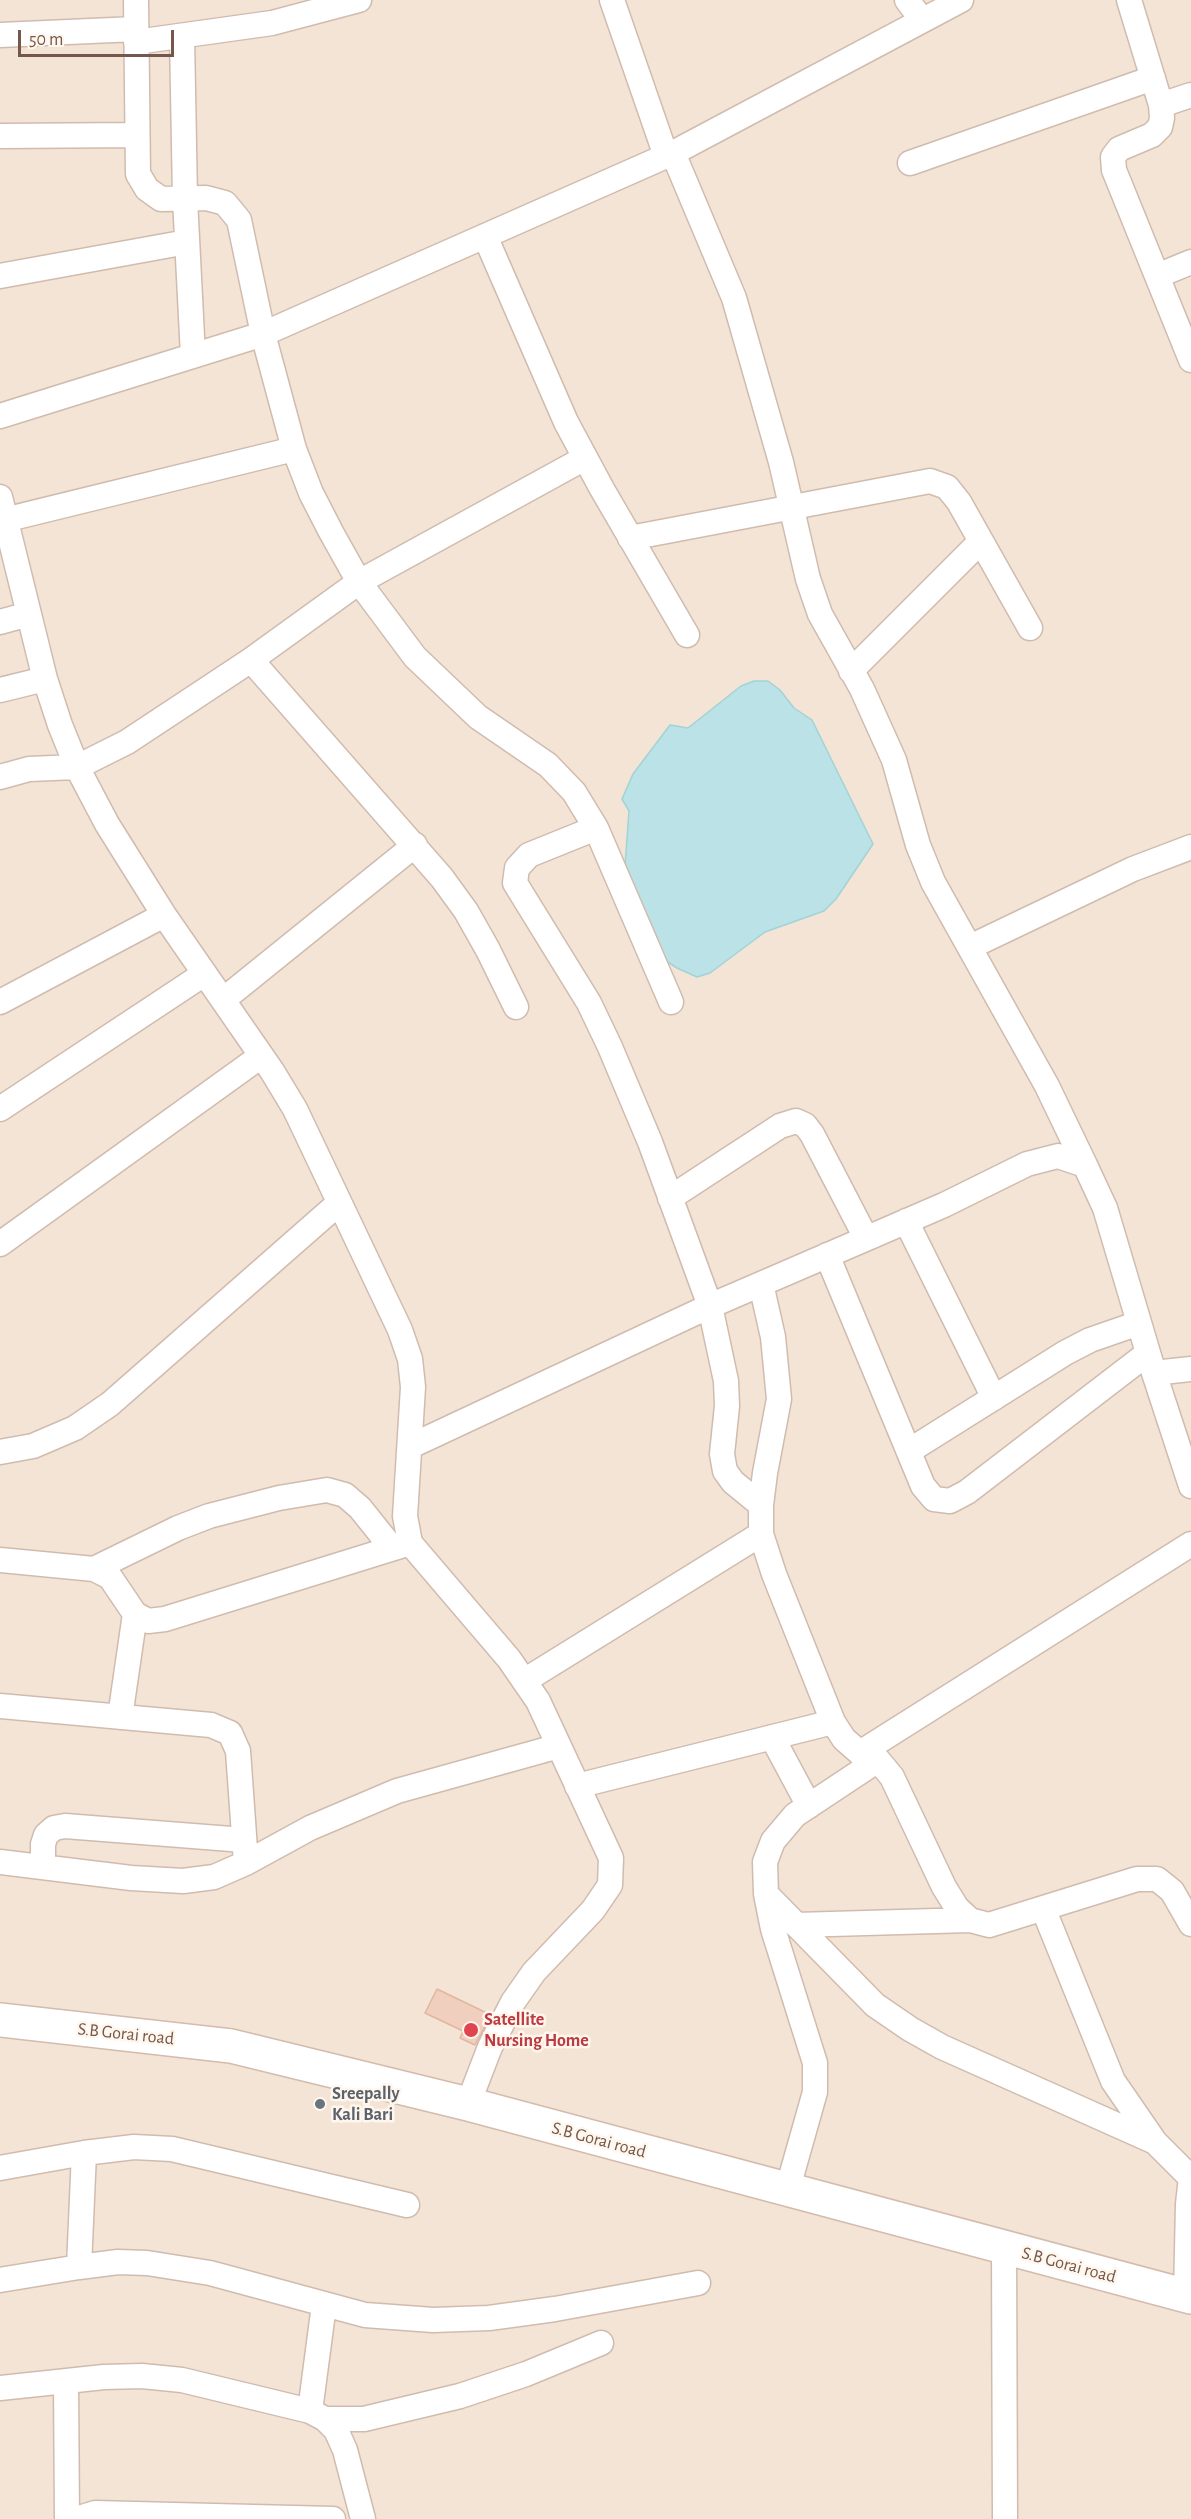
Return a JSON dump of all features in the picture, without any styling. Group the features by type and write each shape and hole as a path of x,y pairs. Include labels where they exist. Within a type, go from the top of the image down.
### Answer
{"street":[{"path":"136,0 138,174 147,189 161,199 206,198 225,203 239,219 263,334 294,449 310,493 359,582 415,657 478,717 548,765 574,792 596,828 671,1002"},
{"path":"0,34 182,36 272,23 359,0"},
{"path":"612,0 670,154 734,298 781,462 808,579 820,614 851,671 894,760 918,845 933,882 1047,1086 1105,1209 1151,1363 1189,1473"},
{"path":"907,0 922,20"},
{"path":"0,416 263,334 670,154 762,108 961,0"},
{"path":"1129,0 1161,105 1162,118 1160,127 1152,135 1119,149 1113,157 1114,170 1191,360"},
{"path":"182,36 185,199 193,356"},
{"path":"910,163 1153,78"},
{"path":"1161,105 1191,95"},
{"path":"0,136 136,135"},
{"path":"485,236 550,389 585,458 687,635"},
{"path":"0,276 187,242"},
{"path":"1157,276 1191,262"},
{"path":"294,449 2,512 45,679 77,767 108,824 164,915 295,1109 400,1330 410,1359 413,1387 411,1446 401,1546"},
{"path":"0,777 29,769 77,767 127,742 252,660 359,582 585,458"},
{"path":"630,538 930,481 947,487 959,502 1030,628"},
{"path":"851,671 981,541"},
{"path":"0,621 29,614"},
{"path":"252,660 415,845 466,911 516,1007"},
{"path":"0,690 45,679"},
{"path":"596,828 529,855 517,868 515,883 589,1003 632,1097 710,1306 726,1381 727,1406 722,1454 725,1471 733,1482 761,1505"},
{"path":"223,1000 415,845"},
{"path":"970,947 1133,869 1191,847"},
{"path":"0,1002 164,915"},
{"path":"0,1109 204,974"},
{"path":"0,1244 261,1056"},
{"path":"670,1198 780,1126 796,1121 805,1125 812,1134 866,1238"},
{"path":"411,1446 710,1306 906,1221 1027,1164 1058,1156 1084,1165"},
{"path":"0,1452 33,1446 75,1428 110,1404 339,1203"},
{"path":"906,1221 994,1398"},
{"path":"827,1255 923,1486 934,1499 950,1501 967,1492 1151,1363 1191,1370"},
{"path":"761,1284 773,1337 779,1399 761,1505 761,1534 774,1574 833,1722 844,1739 892,1776 944,1887 957,1908 970,1920"},
{"path":"909,1451 1090,1340 1139,1323"},
{"path":"94,1569 178,1528 209,1516 279,1498 327,1490 345,1495 401,1546 509,1659 538,1701 611,1858 610,1885 593,1910 534,1972 513,2002 490,2047 468,2104"},
{"path":"524,1681 761,1534"},
{"path":"787,2191 815,2092 815,2062 773,1929 766,1894 765,1862 774,1841 795,1815 869,1756 1191,1544"},
{"path":"0,1560 94,1569 110,1577 135,1614 148,1621 165,1619 401,1546"},
{"path":"120,1717 135,1614"},
{"path":"0,1706 211,1725 230,1733 238,1751 245,1851"},
{"path":"577,1786 833,1722"},
{"path":"772,1737 809,1806"},
{"path":"0,1862 131,1878 183,1881 214,1877 245,1851 310,1828 398,1791 559,1746"},
{"path":"43,1867 42,1844 46,1835 54,1828 64,1826 245,1851"},
{"path":"796,1925 970,1920 989,1924 1137,1879 1157,1879 1172,1891 1189,1915"},
{"path":"766,1894 875,2006 942,2047 1155,2142"},
{"path":"1043,1908 1113,2081 1155,2142 1191,2178 1189,2297"},
{"name":"S.B Gorai road","path":"0,2020 231,2046 468,2104 1189,2297"},
{"path":"0,2168 84,2153 134,2147 172,2149 407,2205"},
{"path":"79,2267 84,2153"},
{"path":"1004,2248 1005,2519"},
{"path":"0,2280 118,2262 175,2266 210,2273 364,2315 433,2320 489,2318 555,2309 698,2283"},
{"path":"317,2415 324,2305"},
{"path":"0,2388 142,2376 182,2380 317,2415 364,2419 460,2396 544,2367 601,2343"},
{"path":"66,2381 67,2519"},
{"path":"317,2415 336,2430 345,2450 363,2519"},
{"path":"76,2519 95,2513 333,2519"}],"shaded area":[{"path":"0,0 1191,0 1191,2519 0,2519"}],"water":[{"path":"754,681 768,681 780,690 794,708 812,720 873,844 836,899 824,911 765,932 710,973 697,977 657,955 625,866 629,811 622,799 633,774 670,725 688,728 741,686"}],"building":[{"path":"437,1989 491,2015 475,2045 460,2038 463,2031 425,2013"}],"place":[{"name":"Satellite Nursing Home","path":"471,2030"},
{"name":"Sreepally Kali Bari","path":"320,2104"}]}
